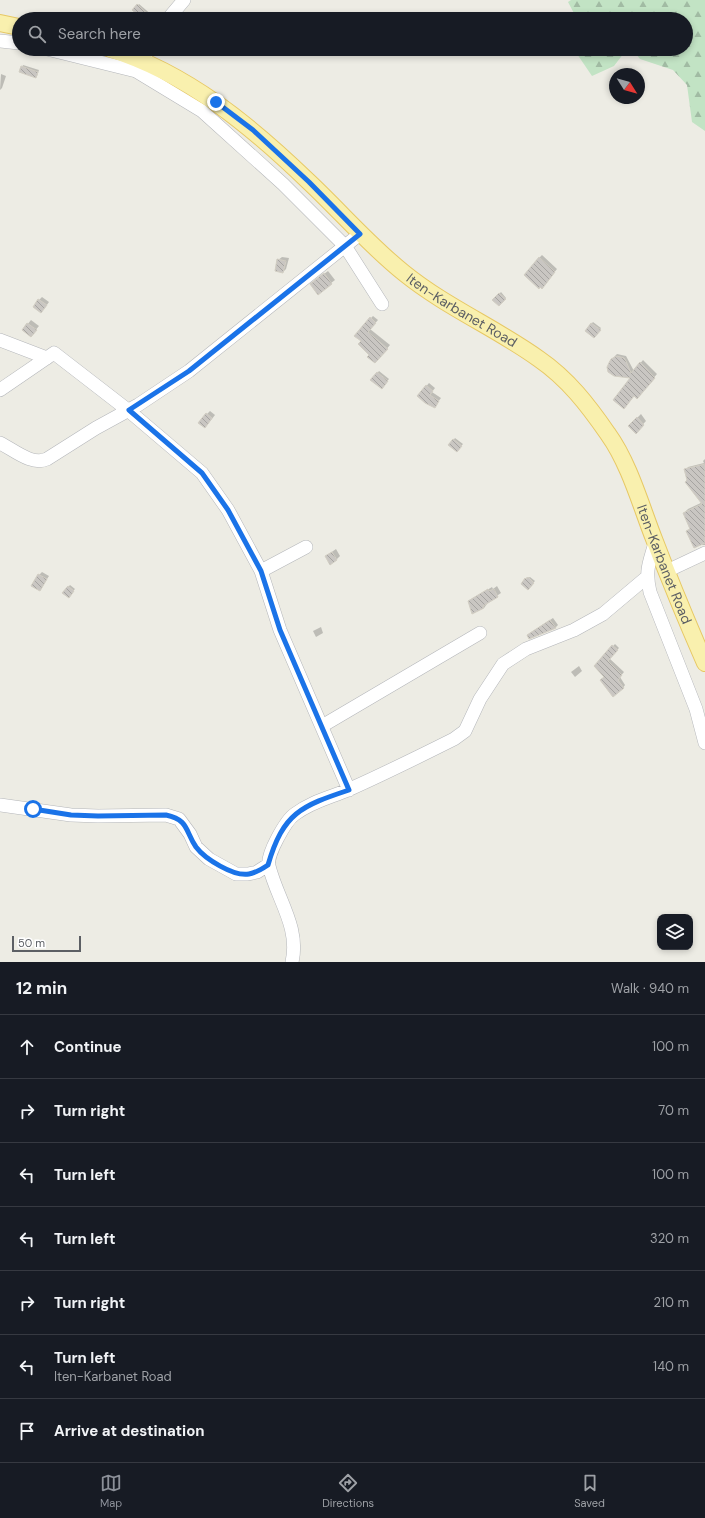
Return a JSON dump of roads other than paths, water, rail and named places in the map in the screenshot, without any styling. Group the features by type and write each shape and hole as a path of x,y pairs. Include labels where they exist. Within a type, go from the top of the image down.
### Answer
{"main road":[{"path":"0,23 12,26"},
{"name":"Iten-Karbanet Road","path":"130,56 142,60 216,102 253,130 309,182 360,234 404,273 448,304 540,359 576,391 610,436 630,476 655,543 705,662"}],"street":[{"path":"174,12 184,0"},
{"path":"0,41 12,42"},
{"path":"107,56 142,60 284,184 344,246 382,304"},
{"path":"0,443 34,461 42,462 96,428 129,410 189,371 360,234"},
{"path":"0,340 48,358"},
{"path":"0,390 54,353 129,410 202,473 228,510 261,571 280,630 349,790"},
{"path":"655,543 648,564 646,577 650,592 696,709 705,743"},
{"path":"261,571 306,547"},
{"path":"667,571 705,553"},
{"path":"292,962 294,939 290,922 268,865 272,850 281,831 294,815 307,806 324,798 349,790 454,739 465,731 480,699 503,664 526,649 574,630 603,614 646,577"},
{"path":"322,726 480,633"},
{"path":"0,805 77,815 166,815 179,819 190,834 196,847 209,859 236,874 257,872 268,865"}]}
